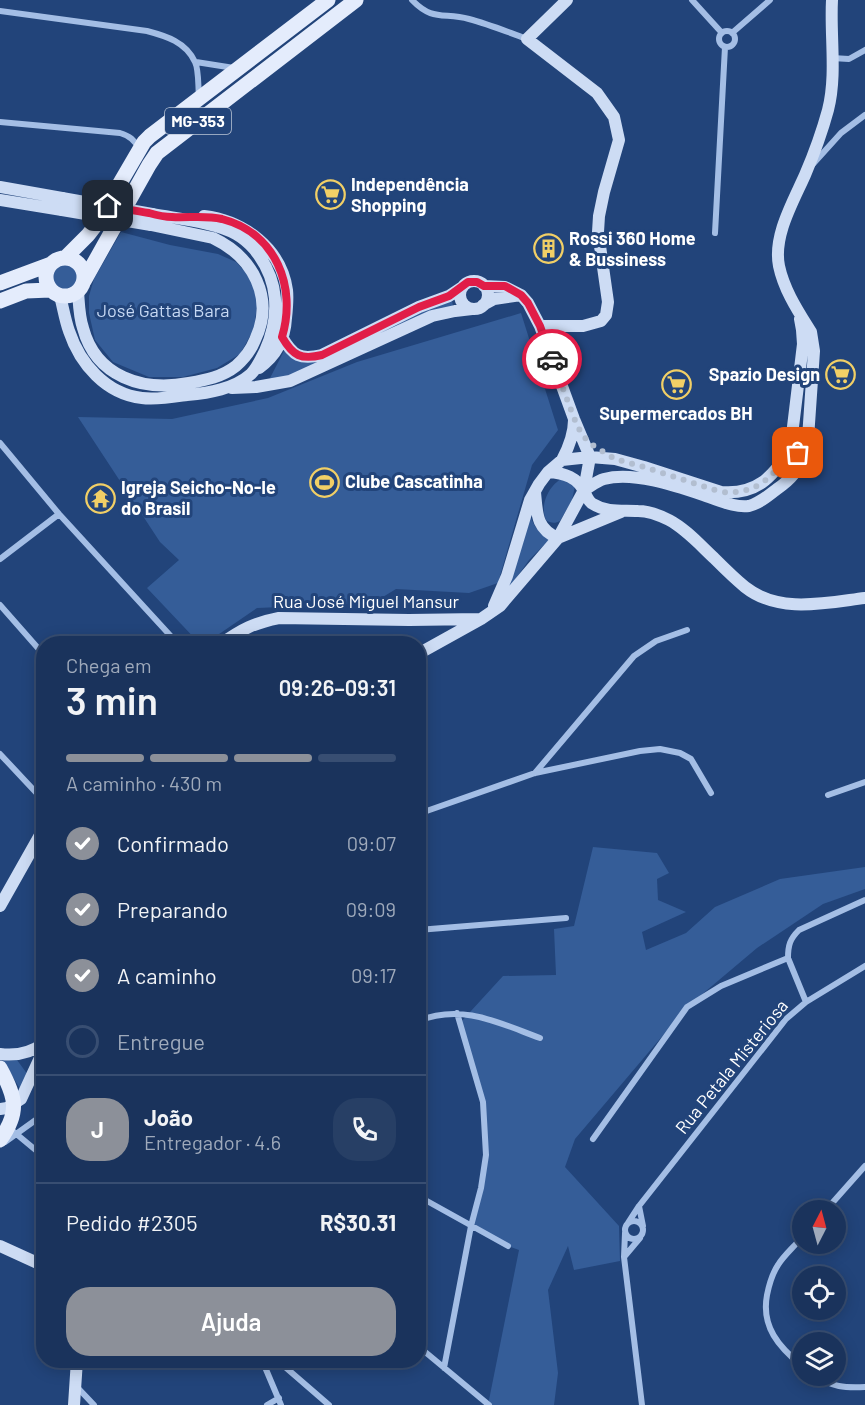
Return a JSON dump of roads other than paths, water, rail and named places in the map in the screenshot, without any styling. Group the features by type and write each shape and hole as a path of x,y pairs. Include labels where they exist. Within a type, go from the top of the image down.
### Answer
{"main road":[{"name":"MG-353","path":"0,283 58,261 95,226 144,142 150,136 328,0"},
{"name":"MG-353","path":"81,286 157,153 356,0"},
{"path":"540,326 583,326 601,321 606,315 608,302 598,232 604,192 619,140 615,117 597,93 527,39 567,0"},
{"path":"582,435 602,453 615,459 721,492 733,493 745,491 765,482 797,452 808,449 813,339 783,282 778,263 778,243 823,128 830,100 831,2"},
{"path":"0,187 62,204 152,220 213,238 236,252 250,267 262,299 261,321 252,348 236,366 221,375 184,384 164,386 144,384 124,378 110,370 98,358 83,330 80,314 83,270 80,265 75,261 58,261 45,274 47,285 55,293 75,345 88,367 109,387 123,394 142,398 193,395 228,388 256,387 290,381 432,316 478,307 494,299 521,295"},
{"path":"0,200 62,204"},
{"path":"152,220 205,216 223,219 260,240 279,265 287,291 285,326 279,346 268,361 228,388"},
{"path":"169,217 219,227 237,234 266,264 276,304 268,344 253,372"},
{"path":"282,337 293,352 301,357 322,355 419,307 449,296 468,282 477,282 484,286 505,286 521,295 540,326 590,457 584,490 558,538 500,606 426,650"},
{"path":"0,301 26,291 72,295 81,286"},
{"path":"478,307 487,298 484,286"},
{"path":"461,288 461,302 464,305 478,307"},
{"path":"584,490 598,481 624,477 676,485 726,503 748,506 759,502 788,482 801,463 797,452 789,448 788,441 792,435 803,344 796,307"},
{"path":"486,616 507,576 530,500 548,472 562,460 571,441 574,418"},
{"path":"792,435 800,434 808,438"},
{"path":"562,460 590,457 615,459"},
{"path":"548,472 571,476 593,504 621,512 640,511 657,515 679,525 746,588 765,598 786,604 801,605 865,598"},
{"path":"535,490 537,517 544,528 558,538 621,512"},
{"name":"Rua José Miguel Mansur","path":"232,636 260,621 279,618 409,620 486,616"},
{"path":"0,906 36,842"},
{"path":"0,1054 27,1053 36,1049"},
{"path":"7,1107 21,1099 36,1067"},
{"path":"0,1068 11,1087 13,1096 7,1107 8,1134"},
{"path":"0,1246 36,1262"},
{"path":"74,1405 77,1368"}],"street":[{"path":"412,0 437,16 465,18 527,39"},
{"path":"692,0 722,33"},
{"path":"732,33 770,0"},
{"path":"0,11 147,31 166,36 180,43 196,63 199,98"},
{"path":"727,31 732,33 735,43 731,47 720,43 719,37 722,33 727,31"},
{"path":"715,233 726,47"},
{"path":"832,58 849,58 865,50"},
{"path":"196,63 237,68"},
{"path":"806,171 841,133 865,115"},
{"path":"0,122 120,133 128,135 140,149"},
{"path":"0,443 59,514 171,636"},
{"path":"0,559 59,514"},
{"path":"0,605 36,646"},
{"path":"535,773 634,656 656,641 687,630"},
{"path":"426,811 535,773 640,751 660,749 680,753 691,759 711,793"},
{"path":"0,754 36,792"},
{"path":"828,795 865,782"},
{"path":"807,1002 788,958 791,938 799,930 865,900"},
{"path":"426,929 566,918"},
{"path":"593,1139 687,1007 721,986 788,958"},
{"name":"Rua Petala Misteriosa","path":"626,1229 639,1206 786,1019 807,1002 865,966"},
{"path":"444,1368 486,1155 483,1102 457,1013"},
{"path":"426,1018 457,1013 484,1017 540,1038"},
{"path":"0,1144 8,1134 36,1118"},
{"path":"8,1134 36,1151"},
{"path":"835,1200 865,1166"},
{"path":"426,1201 508,1246"},
{"path":"624,1257 644,1233 639,1206"},
{"path":"642,1405 624,1257 626,1229 633,1221 639,1222 643,1227"},
{"path":"626,1229 630,1239 636,1240 640,1237"},
{"path":"792,1249 778,1265 769,1285 765,1305 767,1324 778,1343 792,1356"},
{"path":"426,1353 489,1405"},
{"path":"266,1368 281,1405"},
{"path":"286,1368 329,1405"},
{"path":"75,1385 94,1405"},
{"path":"841,1386 865,1387"},
{"path":"267,1405 279,1398"}],"place":[{"name":"Independência Shopping","path":"330,195"},
{"name":"Rossi 360 Home & Bussiness","path":"548,249"},
{"name":"Spazio Design","path":"841,375"},
{"name":"Supermercados BH","path":"676,385"},
{"name":"Clube Cascatinha","path":"324,482"},
{"name":"Igreja Seicho-No-Ie do Brasil","path":"100,498"}],"park label":[{"name":"José Gattas Bara","path":"163,311"}]}
